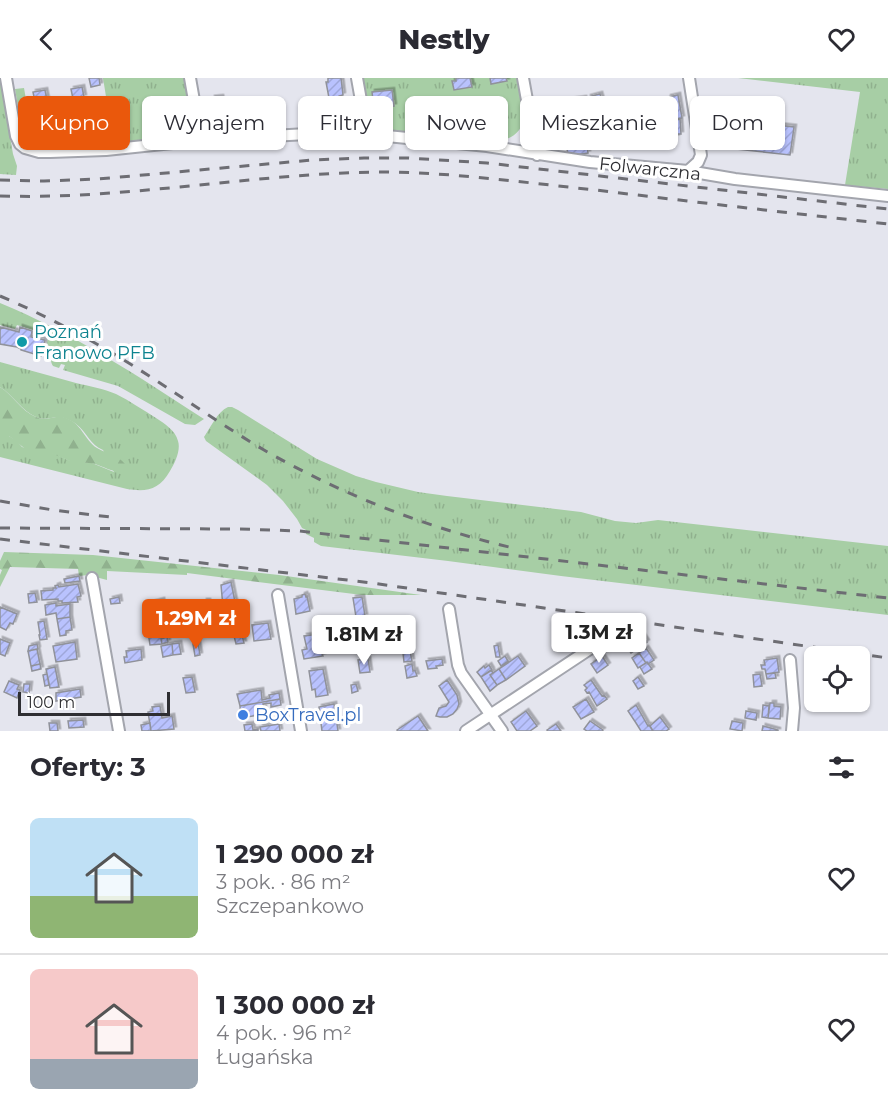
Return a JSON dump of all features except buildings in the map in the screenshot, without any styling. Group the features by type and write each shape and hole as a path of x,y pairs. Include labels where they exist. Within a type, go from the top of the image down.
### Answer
{"street":[{"name":"Folwarczna","path":"6,78 15,136 20,144 31,150 50,152 142,146"},
{"path":"190,78 193,96"},
{"path":"357,78 360,96"},
{"path":"523,78 537,155"},
{"path":"688,171 698,162 701,155 689,78"},
{"name":"Folwarczna","path":"393,137 487,146 590,162 688,171 735,179 888,196"},
{"path":"92,578 119,731"},
{"path":"278,595 301,731"},
{"path":"449,609 458,665 502,731"},
{"path":"466,731 622,627"},
{"path":"790,660 794,708 792,731"}],"green space":[{"path":"0,78 17,166 16,175 0,174"},
{"path":"103,78 185,78 188,96 142,96 142,142 130,143 130,96 106,96"},
{"path":"362,78 517,78 521,96 520,129 508,138 508,96 405,96 405,134 393,133 393,96 365,96"},
{"path":"738,78 888,78 888,189 845,185 860,92"},
{"path":"24,88 25,96 18,96 18,106 15,89"},
{"path":"0,303 53,328 130,371 204,419 195,425 185,424 118,386 63,370 65,365 61,364 59,368 53,366 51,351 47,343 49,335 17,325 15,329 0,325"},
{"path":"0,362 111,392 126,400 163,423 175,434 179,445 172,468 157,486 141,490 127,489 0,457 0,436 9,436 22,447 46,450 68,460 92,463 114,472 103,450 95,445 76,424 61,417 45,419 36,417 0,387"},
{"path":"0,387 36,417 69,419 79,427 93,445 122,461 125,464 123,472 95,464 70,461 45,451 28,451 9,436 0,436"},
{"path":"228,407 238,410 317,459 356,476 418,492 581,512 615,521 636,523 658,520 888,546 888,615 321,546 314,542 314,538 306,534 306,530 302,528 283,501 267,485 206,441 204,437 214,420"},
{"path":"4,552 93,555 279,575 421,595 362,595 187,573 187,575 107,571 107,580 88,575 79,576 78,569 10,567 0,587 2,570 0,561"}],"railway":[{"path":"0,180 98,179 312,160 408,158 487,163 888,209"},
{"path":"0,196 97,194 291,176 388,172 518,181 888,224"},
{"path":"0,296 92,342 140,370 264,450 323,481 414,519 509,547"},
{"path":"0,501 110,517"},
{"path":"0,528 299,531 888,598"},
{"path":"0,539 372,583 888,658"}],"place":[{"name":"Poznań Franowo PFB","path":"22,342"},
{"name":"BoxTravel.pl","path":"243,715"}]}
